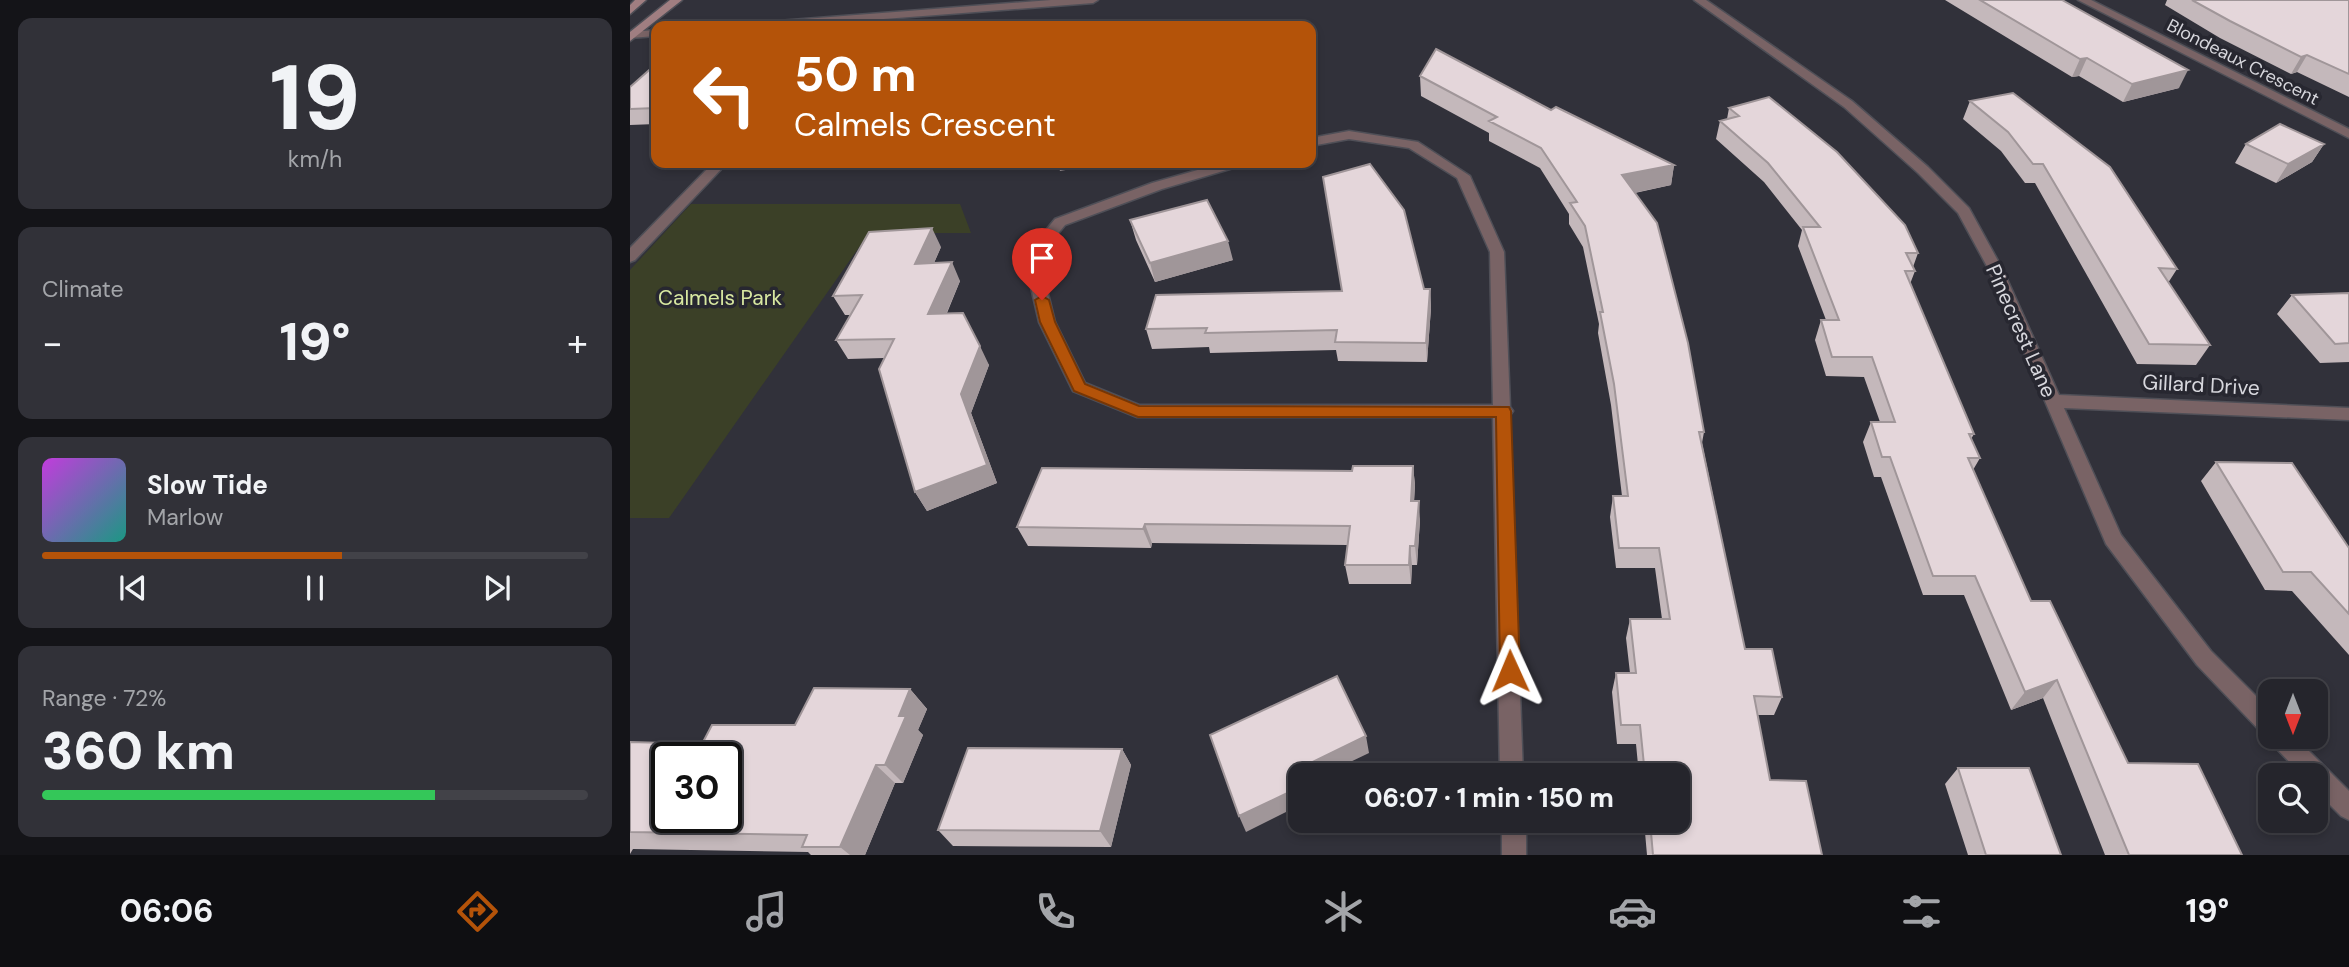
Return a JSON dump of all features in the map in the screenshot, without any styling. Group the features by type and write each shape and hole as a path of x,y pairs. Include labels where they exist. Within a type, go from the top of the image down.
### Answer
{"main road":[{"path":"630,11 641,0"},
{"path":"631,35 677,0"}],"street":[{"path":"862,21 1093,0"},
{"name":"Pinecrest Lane","path":"1699,0 1847,104 1923,170 1964,211 1996,270 2113,539 2204,658 2258,714"},
{"name":"Blondeaux Crescent","path":"2083,0 2349,134"},
{"path":"631,35 651,33"},
{"path":"1316,141 1349,135 1413,145 1463,176 1497,252 1504,411 1512,763"},
{"path":"630,257 715,168"},
{"path":"1220,168 1060,222 1031,257 1048,322 1079,387 1138,411 1504,411"},
{"name":"Gillard Drive","path":"2052,401 2349,414"},
{"path":"2292,749 2349,808"},
{"path":"1514,833 1514,855"}],"green space":[{"name":"Calmels Park","path":"691,204 960,204 971,233 869,233 669,518 630,518 630,270"}],"building":[{"path":"1980,0 2062,0 2188,70 2132,84 2087,58 2080,59"},
{"path":"2192,0 2349,0 2349,74 2307,55 2301,57"},
{"path":"1436,49 1551,110 1556,107 1674,165 1622,175 1657,223 1668,265 1688,343 1704,432 1699,432 1745,649 1772,649 1782,697 1754,696 1770,780 1806,781 1822,855 1653,855 1651,833 1690,833 1690,763 1644,763 1640,725 1621,725 1616,673 1636,673 1630,619 1670,619 1659,548 1619,548 1613,496 1628,496 1614,384 1600,312 1603,312 1585,226 1570,203 1577,202 1541,148 1489,121 1497,117 1420,76"},
{"path":"651,68 651,108 630,109 630,87"},
{"path":"2013,93 2110,167 2177,269 2159,268 2210,345 2149,344 2043,164 2033,164 2008,132 1970,101"},
{"path":"1769,97 1837,152 1905,225 1918,253 1906,253 1915,271 1905,271 1974,434 1969,434 1980,458 1968,458 2031,601 2050,601 2128,763 2198,764 2242,855 2129,855 2057,680 2025,692 1975,576 1933,576 1890,457 1882,457 1871,422 1895,422 1872,357 1832,357 1821,320 1839,320 1803,227 1820,227 1768,163 1720,121 1739,116 1729,108"},
{"path":"2280,124 2324,144 2288,164 2246,144"},
{"path":"1370,164 1404,210 1424,289 1430,289 1426,343 1335,342 1337,330 1205,333 1207,328 1146,329 1156,295 1342,291 1323,177"},
{"path":"1207,200 1228,241 1150,263 1130,220"},
{"path":"932,228 915,264 952,262 928,314 963,313 980,346 961,394 987,465 915,492 879,369 894,339 836,340 862,295 833,296 869,232"},
{"path":"2349,293 2349,343 2335,344 2292,295"},
{"path":"2216,462 2292,463 2349,548 2349,614 2311,572 2283,572"},
{"path":"1353,466 1413,466 1411,501 1419,501 1415,546 1410,546 1409,565 1345,565 1350,526 1145,524 1143,529 1017,527 1042,468 1352,471"},
{"path":"1337,676 1366,736 1310,763 1288,763 1288,793 1239,816 1210,735"},
{"path":"814,688 910,689 899,716 906,716 885,765 876,765 840,847 802,847 807,835 689,833 742,833 742,742 703,742 712,725 795,725"},
{"path":"630,742 651,743 651,832 630,832"},
{"path":"968,748 1122,749 1100,831 938,830"},
{"path":"1958,768 2029,768 2061,855 1986,855"}],"route":[{"path":"1042,300 1048,322 1079,387 1138,411 1504,411 1510,671"}]}
